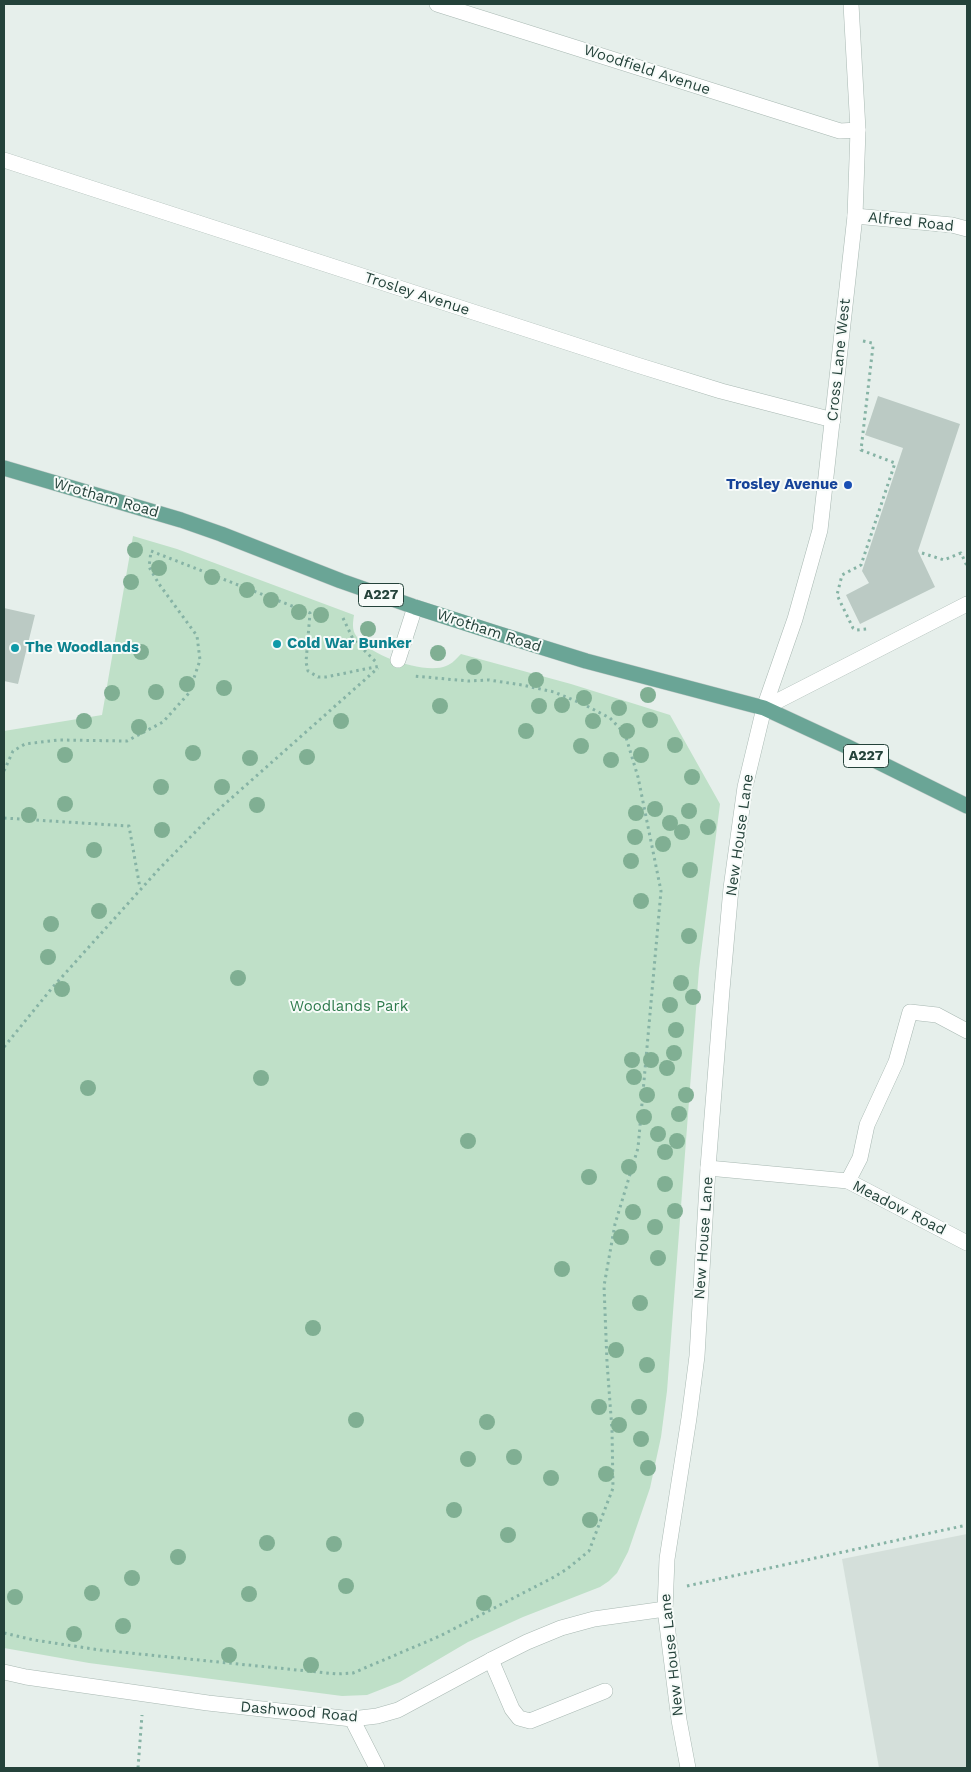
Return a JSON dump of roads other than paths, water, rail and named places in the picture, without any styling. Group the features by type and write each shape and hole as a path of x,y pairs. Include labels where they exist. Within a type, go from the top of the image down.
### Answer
{"main road":[{"name":"Wrotham Road","path":"4,468 181,520 415,607 586,661 764,708 967,806"}],"street":[{"name":"Woodfield Avenue","path":"437,4 840,131 858,130"},
{"name":"Cross Lane West","path":"764,708 795,618 820,530 855,216 858,130 851,4"},
{"name":"Trosley Avenue","path":"4,160 637,365 721,391 833,420"},
{"name":"Alfred Road","path":"855,216 952,225 967,229"},
{"path":"764,708 967,604"},
{"path":"398,660 415,607"},
{"name":"New House Lane","path":"688,1768 679,1720 665,1609 665,1590 696,1356 708,1168 731,888 745,788 764,708"},
{"path":"848,1181 860,1158 867,1125 896,1062 910,1012 937,1015 967,1030"},
{"name":"Meadow Road","path":"708,1168 848,1181 967,1242"},
{"name":"Dashwood Road","path":"4,1672 145,1695 294,1714 352,1719 377,1716 398,1710 526,1642 569,1626 594,1619 665,1609"},
{"path":"491,1660 512,1710 519,1718 530,1721 605,1691"},
{"path":"352,1719 377,1768"}],"place":[{"name":"Trosley Avenue","path":"848,485"},
{"name":"Cold War Bunker","path":"277,644"},
{"name":"The Woodlands","path":"15,648"}],"park label":[{"name":"Woodlands Park","path":"349,1007"}]}
